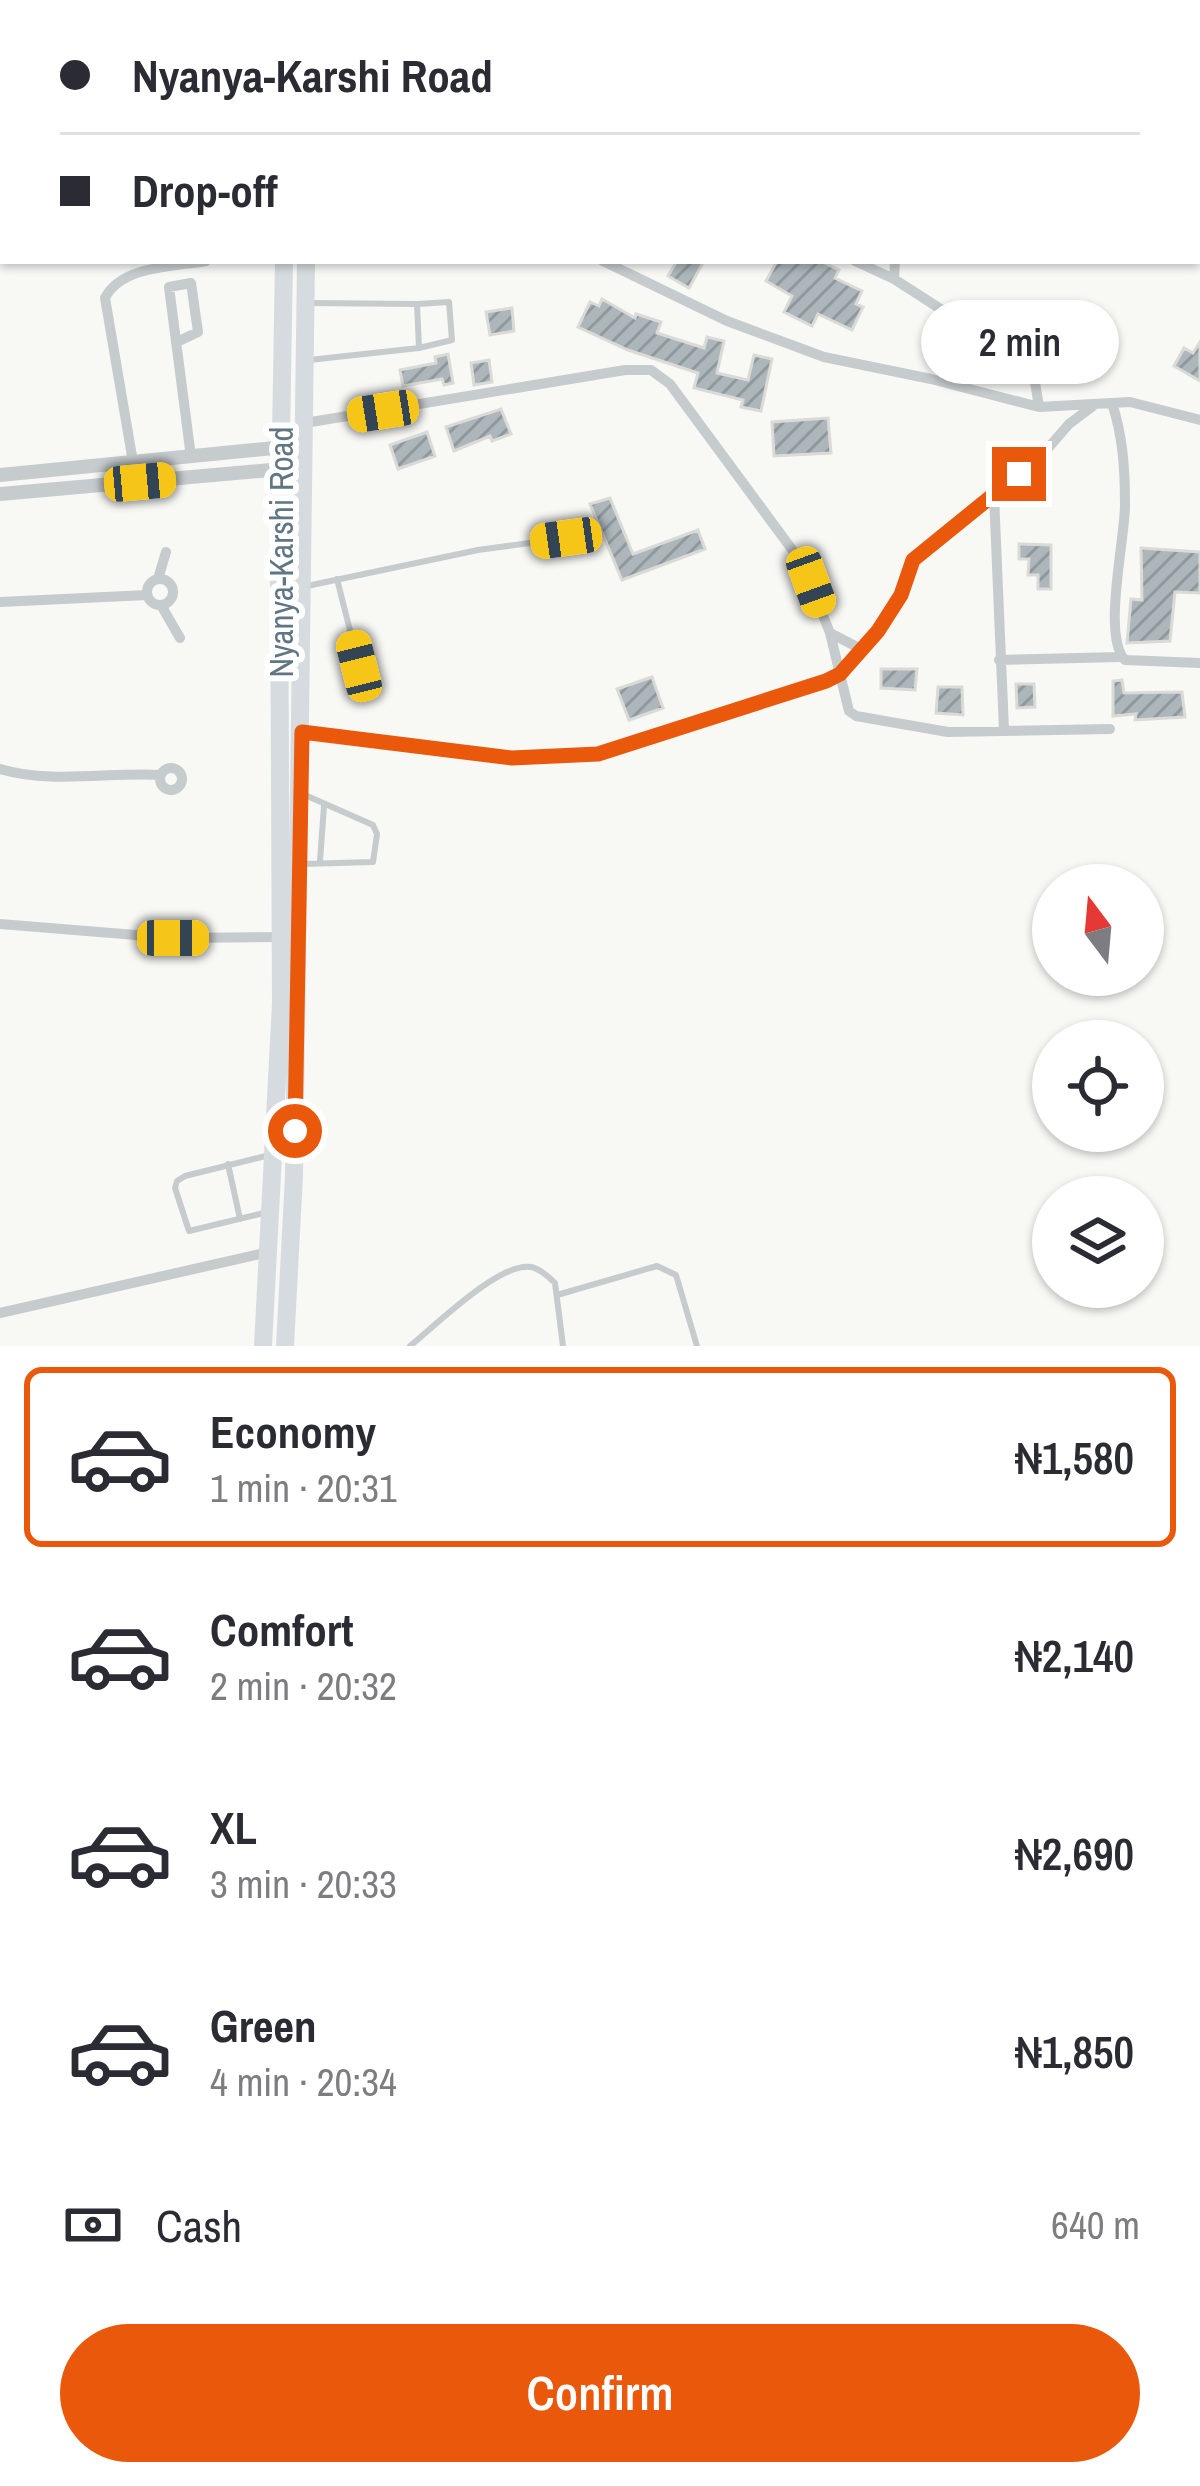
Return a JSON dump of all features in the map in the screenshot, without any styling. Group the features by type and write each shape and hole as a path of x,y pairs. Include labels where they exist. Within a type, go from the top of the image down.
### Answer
{"main road":[{"name":"Nyanya-Karshi Road","path":"263,1346 280,937 300,855 281,469 284,264"},
{"name":"Nyanya-Karshi Road","path":"285,1346 294,1176 302,793 306,264"}],"street":[{"path":"133,462 105,298 122,279 189,264"},
{"path":"609,264 727,321 824,357 1039,406 1130,402 1200,420"},
{"path":"862,264 894,279 1017,358 1034,376 1039,406"},
{"path":"894,279 896,264"},
{"path":"177,342 197,332 191,283 186,281 169,286 190,457"},
{"path":"305,423 626,370 650,370 670,384 802,563 830,634 849,711 948,732 1110,729"},
{"path":"1112,404 1122,434 1124,463 1115,629 1120,657"},
{"path":"302,732 512,758 598,754 840,674 890,613 913,560 1093,406"},
{"path":"0,475 305,445"},
{"path":"0,494 305,467"},
{"path":"994,495 1004,730"},
{"path":"158,579 166,552"},
{"path":"161,605 173,591 170,583 158,579 150,583 147,595 161,605 180,638"},
{"path":"0,602 147,595"},
{"path":"830,634 861,649"},
{"path":"999,660 1120,657 1164,664 1200,663"},
{"path":"0,769 61,777 114,772 161,775"},
{"path":"0,924 173,938 280,937"},
{"path":"0,1313 269,1252"}],"lane":[{"path":"306,303 449,302 452,308 452,340 306,360"},
{"path":"417,304 419,348"},
{"path":"304,586 478,550 566,538"},
{"path":"337,579 359,666"},
{"path":"302,793 373,825 377,834 373,862 365,865 300,855 324,806"},
{"path":"272,1210 189,1231 175,1188 185,1176 274,1154"},
{"path":"228,1164 240,1219"},
{"path":"410,1346 497,1276 533,1267 555,1282 563,1346"},
{"path":"556,1295 657,1267 668,1269 676,1275 697,1346"}],"building":[{"path":"675,264 702,264 689,288 668,276"},
{"path":"775,264 827,264 839,270 835,278 862,291 856,304 863,307 852,330 818,314 812,326 784,312 792,296 766,281"},
{"path":"602,299 635,318 636,314 661,322 657,333 704,348 707,337 724,341 717,373 748,380 754,355 772,359 761,411 741,407 743,400 694,388 698,373 578,327 590,302 599,306"},
{"path":"512,308 514,331 490,335 486,312"},
{"path":"1200,342 1200,381 1174,366 1184,348 1193,353"},
{"path":"448,354 453,383 444,385 442,379 403,386 400,370 436,363 435,357"},
{"path":"489,360 492,382 474,385 471,363"},
{"path":"501,409 511,434 492,441 490,436 454,451 446,427"},
{"path":"828,418 831,453 774,456 772,422"},
{"path":"427,432 435,456 398,469 390,445"},
{"path":"610,498 633,554 698,530 705,549 622,580 590,504"},
{"path":"1019,544 1051,545 1051,589 1038,589 1038,575 1028,575 1029,559 1019,559"},
{"path":"1141,548 1200,552 1200,593 1175,592 1170,641 1127,643 1131,599 1142,600"},
{"path":"881,669 917,669 915,690 881,688"},
{"path":"652,677 663,708 629,720 617,689"},
{"path":"1122,680 1124,693 1182,692 1185,717 1135,720 1136,714 1113,716 1113,681"},
{"path":"1016,684 1034,684 1035,707 1017,708"},
{"path":"938,687 962,687 963,715 936,713"}],"route":[{"path":"295,1131 302,732 512,758 598,754 826,681 840,674 878,631 901,595 913,560 1019,474"}]}
